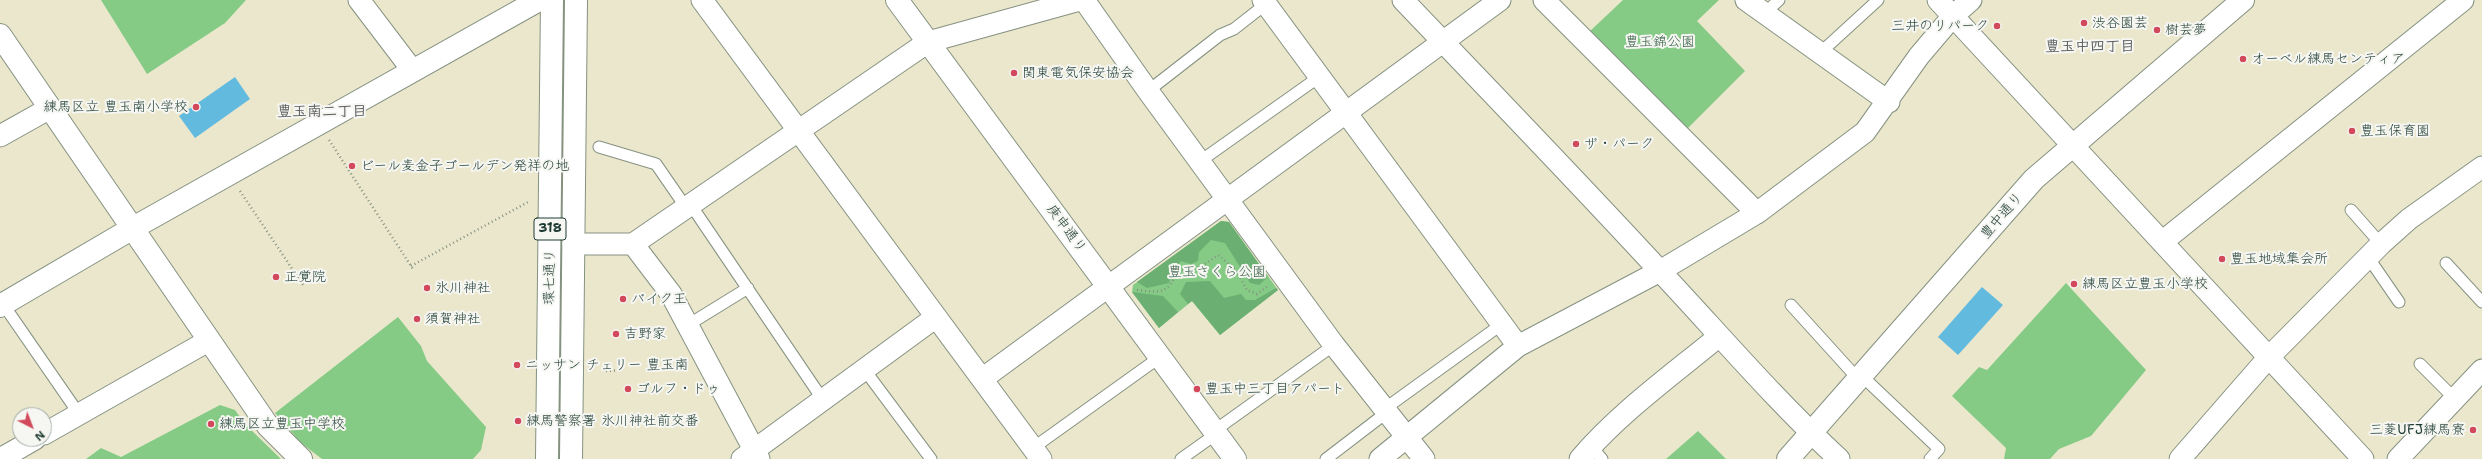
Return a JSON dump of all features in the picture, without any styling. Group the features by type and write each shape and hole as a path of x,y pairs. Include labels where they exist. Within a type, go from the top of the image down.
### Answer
{"street":[{"path":"359,0 413,71"},
{"path":"1,303 539,0"},
{"name":"環七通り","path":"547,459 552,0"},
{"name":"環七通り","path":"571,459 576,0"},
{"path":"702,0 1037,454"},
{"name":"庚申通り","path":"897,0 1235,459"},
{"path":"574,244 634,244 928,42 1080,0"},
{"path":"1084,0 1199,162 1334,345 1405,438 1424,459"},
{"path":"1403,0 1660,271 1718,337 1810,433 1839,459"},
{"path":"982,379 1500,0"},
{"path":"1544,0 1757,213"},
{"path":"1746,0 1772,7 1820,53 1889,102"},
{"path":"1938,0 2363,459"},
{"path":"1380,459 1518,346 1660,271 1757,213 1866,132 1889,102 1919,56 1953,16 1971,0"},
{"name":"豊中通り","path":"1788,459 2034,180 2072,145 2243,0"},
{"path":"2162,242 2463,0"},
{"path":"1265,2 1518,346"},
{"path":"0,35 133,228 208,341 268,426 301,459"},
{"path":"0,136 50,108"},
{"path":"2180,459 2269,357 2374,251 2409,219 2482,167"},
{"path":"634,244 671,294 688,325 752,456 864,369 936,317"},
{"path":"1591,455 1718,337"},
{"path":"52,429 208,341"},
{"path":"2398,459 2482,370"},
{"path":"0,459 22,447"}],"lane":[{"path":"1820,53 1878,0"},
{"path":"1148,91 1220,35 1234,29 1265,2"},
{"path":"1199,162 1320,76"},
{"path":"599,146 656,164 748,288 823,400"},
{"path":"2351,210 2374,251 2399,302"},
{"path":"2446,263 2482,302"},
{"path":"688,325 748,288"},
{"path":"1,303 79,414"},
{"path":"1791,305 1861,378 1939,449 1930,459"},
{"path":"1326,459 1385,412 1502,324"},
{"path":"1181,459 1334,345"},
{"path":"1037,454 1160,357"},
{"path":"2420,364 2455,399"},
{"path":"864,369 931,459"}],"path":[{"path":"327,136 412,268 537,197"},
{"path":"237,187 304,285"},
{"path":"1132,290 1160,292 1172,285 1178,270 1191,270 1202,267 1218,255 1236,270 1247,290 1257,294 1272,283"},
{"path":"606,371 621,370"}],"green space":[{"path":"101,0 246,0 225,23 147,74"},
{"name":"豊玉錦公園","path":"1623,0 1719,0 1697,21 1745,71 1687,129 1589,32"},
{"name":"豊玉さくら公園","path":"1221,221 1229,222 1278,290 1220,335 1192,301 1159,328 1132,292 1133,285"},
{"path":"1221,221 1229,222 1268,277 1259,285 1250,283 1225,243 1211,240 1199,252 1198,261 1191,264 1181,261 1172,273 1169,283 1147,288 1137,282"},
{"path":"1210,281 1224,298 1241,294 1246,300 1255,300 1276,288 1278,290 1220,335 1192,301 1188,304 1180,294 1186,282"},
{"path":"2066,283 2146,370 2091,436 2059,449 2050,459 2004,459 2006,448 1952,396 1979,367 1987,370"},
{"path":"1132,292 1163,296 1178,312 1159,328"},
{"path":"398,317 421,346 427,361 486,427 481,450 473,459 322,459 301,443 275,413"},
{"path":"220,405 235,410 246,425 281,459 86,459 101,448 121,457"},
{"path":"1698,431 1726,459 1666,459"}],"water":[{"path":"235,77 250,99 195,138 179,116"},
{"path":"1982,287 2003,305 1958,355 1938,337"}],"place":[{"name":"渋谷園芸","path":"2084,23"},
{"name":"三井のリパーク","path":"1997,26"},
{"name":"樹芸夢","path":"2157,30"},
{"name":"オーベル練馬センティア","path":"2243,59"},
{"name":"関東電気保安協会","path":"1014,73"},
{"name":"練馬区立 豊玉南小学校","path":"196,107"},
{"name":"豊玉保育園","path":"2352,131"},
{"name":"ザ・パーク","path":"1576,144"},
{"name":"ビール麦金子ゴールデン発祥の地","path":"352,166"},
{"name":"豊玉地域集会所","path":"2222,259"},
{"name":"正覚院","path":"276,277"},
{"name":"練馬区立豊玉小学校","path":"2074,284"},
{"name":"氷川神社","path":"427,288"},
{"name":"バイク王","path":"623,299"},
{"name":"須賀神社","path":"417,319"},
{"name":"吉野家","path":"616,334"},
{"name":"ニッサン チェリー 豊玉南","path":"517,365"},
{"name":"ゴルフ・ドゥ","path":"628,389"},
{"name":"豊玉中三丁目アパート","path":"1197,389"},
{"name":"練馬警察署 氷川神社前交番","path":"518,421"},
{"name":"練馬区立豊玉中学校","path":"211,424"},
{"name":"三菱UFJ練馬寮","path":"2473,430"}],"district":[{"name":"豊玉中四丁目","path":"2090,47"},
{"name":"豊玉南二丁目","path":"322,112"}]}
